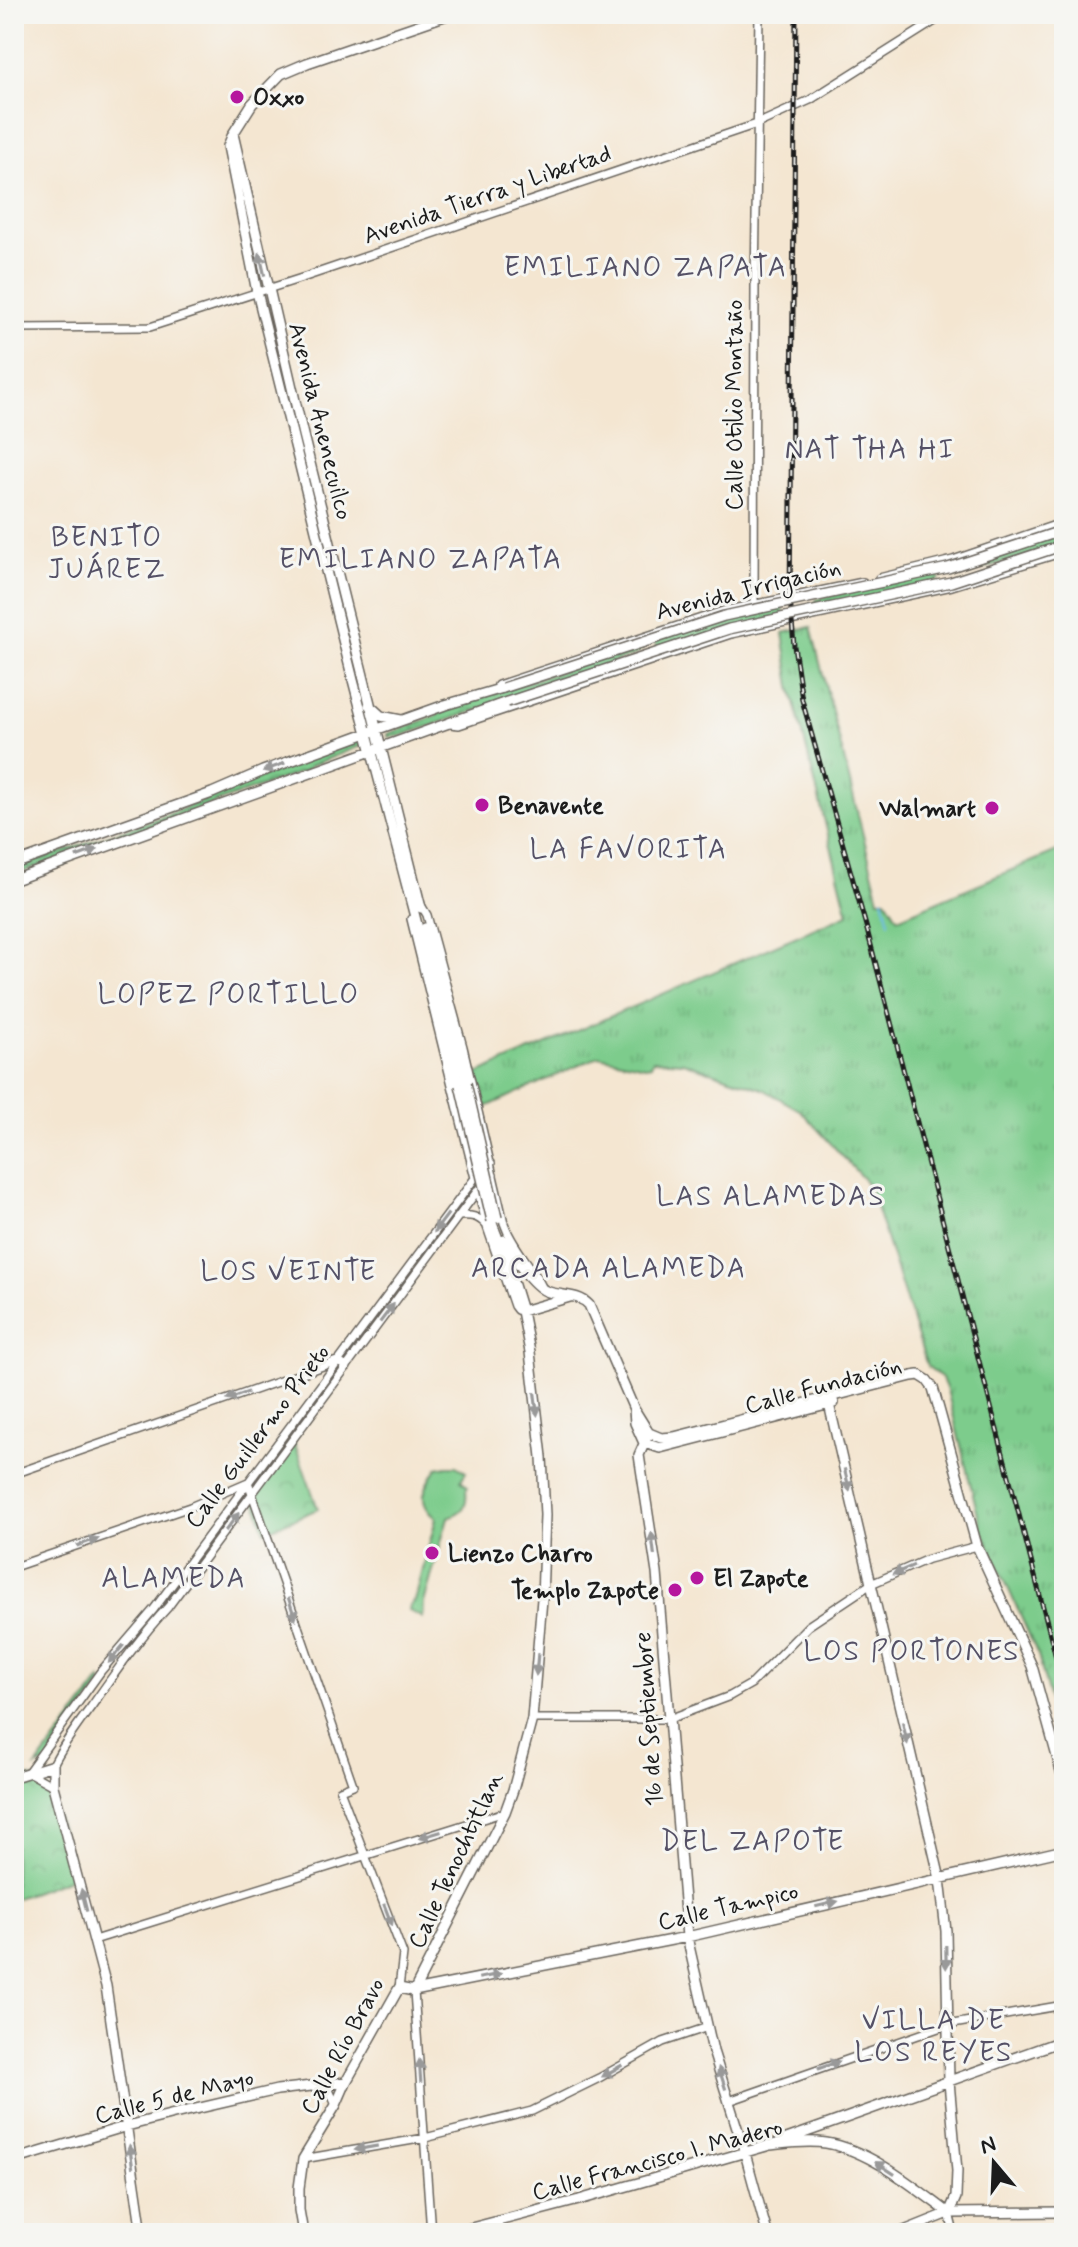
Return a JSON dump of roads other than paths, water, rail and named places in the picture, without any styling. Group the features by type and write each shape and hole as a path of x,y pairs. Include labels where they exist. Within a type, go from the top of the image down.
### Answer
{"main road":[{"path":"233,134 252,104 281,74 450,14"},
{"name":"Avenida Anenecuilco","path":"233,134 228,146 257,292 462,1084"},
{"name":"Avenida Anenecuilco","path":"233,134 365,708"},
{"name":"Avenida Irrigación","path":"14,864 445,705 724,616 948,568 1064,530"},
{"name":"Avenida Irrigación","path":"14,880 450,724 457,718 729,629 951,582 1064,545"},
{"path":"348,740 365,708 381,716 404,720"},
{"path":"352,757 365,759 381,768 402,740"},
{"name":"Calle Tenochtitlan","path":"414,1991 505,1812 513,1790 532,1719 542,1599 545,1515 530,1352 522,1311 492,1222 462,1084"},
{"path":"492,1222 530,1277 546,1290 582,1298 589,1305 634,1409 635,1423 647,1438"},
{"path":"522,1311 573,1297"},
{"name":"Calle Fundación","path":"647,1438 660,1448 779,1418 858,1390 912,1376 919,1375 927,1380"},
{"path":"927,1380 933,1388 977,1546 1032,1666 1064,1782"},
{"name":"Calle Fundación","path":"647,1438 674,1437 927,1380"},
{"path":"821,1402 871,1584 940,1879 946,1931 949,2082 957,2171 956,2197 949,2213"},
{"name":"16 de Septiembre","path":"647,1438 639,1455 657,1573 687,1937 713,2051 767,2233"},
{"path":"14,1777 53,1765 53,1786 94,1940 112,2022 142,2233"},
{"name":"Calle Tampico","path":"399,1988 414,1991 687,1937 1064,1850"},
{"name":"Calle Río Bravo","path":"303,2233 299,2188 303,2159 399,1988"},
{"path":"770,2145 1064,2040"},
{"name":"Calle 5 de Mayo","path":"14,2160 127,2126 277,2090 346,2082"},
{"name":"Calle Francisco I. Madero","path":"452,2233 770,2145 823,2142 866,2156 949,2213"},
{"path":"899,2233 949,2213 1064,2212"}],"street":[{"name":"Calle Otilio Montaño","path":"754,605 759,14"},
{"path":"931,23 934,14"},
{"name":"Avenida Tierra y Libertad","path":"14,328 150,327 268,289 757,124 800,106 946,14"},
{"name":"Avenida Irrigación","path":"445,705 452,700 723,611 928,567 1064,522"},
{"name":"Avenida Irrigación","path":"450,724 459,725 731,634 933,591 989,577 1064,552"},
{"path":"928,567 937,579 933,591"},
{"path":"773,601 782,613 775,624"},
{"path":"695,620 691,625 691,634 700,644"},
{"name":"Avenida Anenecuilco","path":"416,904 427,915 462,1084 411,919 416,904"},
{"path":"462,1084 491,1163 508,1236 546,1290 547,1299 543,1305"},
{"name":"Calle Tenochtitlan","path":"462,1084 475,1178 492,1222"},
{"name":"Calle Guillermo Prieto","path":"28,1772 101,1671 154,1609 475,1178 491,1163"},
{"name":"Calle Guillermo Prieto","path":"53,1765 106,1685 168,1607 478,1190 493,1175"},
{"path":"460,1216 471,1215 492,1222"},
{"path":"14,1474 337,1361 347,1367"},
{"path":"14,1567 190,1507 248,1482 252,1495"},
{"name":"Calle Río Bravo","path":"252,1495 353,1785 340,1790 403,1954 399,1988"},
{"path":"532,1719 669,1719 730,1696 751,1684 808,1626 871,1584 928,1559 977,1546"},
{"path":"28,1772 53,1786"},
{"path":"94,1940 505,1812"},
{"path":"414,1991 431,2233"},
{"path":"729,2101 947,2025 1064,2005"},
{"path":"303,2159 425,2138 532,2111 663,2042 708,2027"},
{"path":"325,2085 336,2105"},
{"path":"949,2213 954,2233"}],"waterway":[{"path":"883,898 889,922"}],"railway":[{"path":"796,14 790,597 802,700 866,926 1064,1688"}],"place":[{"name":"Oxxo","path":"237,97"},
{"name":"Benavente","path":"482,805"},
{"name":"Walmart","path":"992,808"},
{"name":"Lienzo Charro","path":"432,1553"},
{"name":"El Zapote","path":"697,1578"},
{"name":"Templo Zapote","path":"675,1590"}],"district":[{"name":"EMILIANO ZAPATA","path":"646,266"},
{"name":"NAT THA HI","path":"870,448"},
{"name":"BENITO JUÁREZ","path":"107,552"},
{"name":"EMILIANO ZAPATA","path":"421,558"},
{"name":"LA FAVORITA","path":"629,848"},
{"name":"LOPEZ PORTILLO","path":"229,993"},
{"name":"LAS ALAMEDAS","path":"771,1195"},
{"name":"ARCADA ALAMEDA","path":"609,1267"},
{"name":"LOS VEINTE","path":"289,1270"},
{"name":"ALAMEDA","path":"174,1577"},
{"name":"LOS PORTONES","path":"912,1650"},
{"name":"DEL ZAPOTE","path":"753,1840"},
{"name":"VILLA DE LOS REYES","path":"934,2035"}]}
